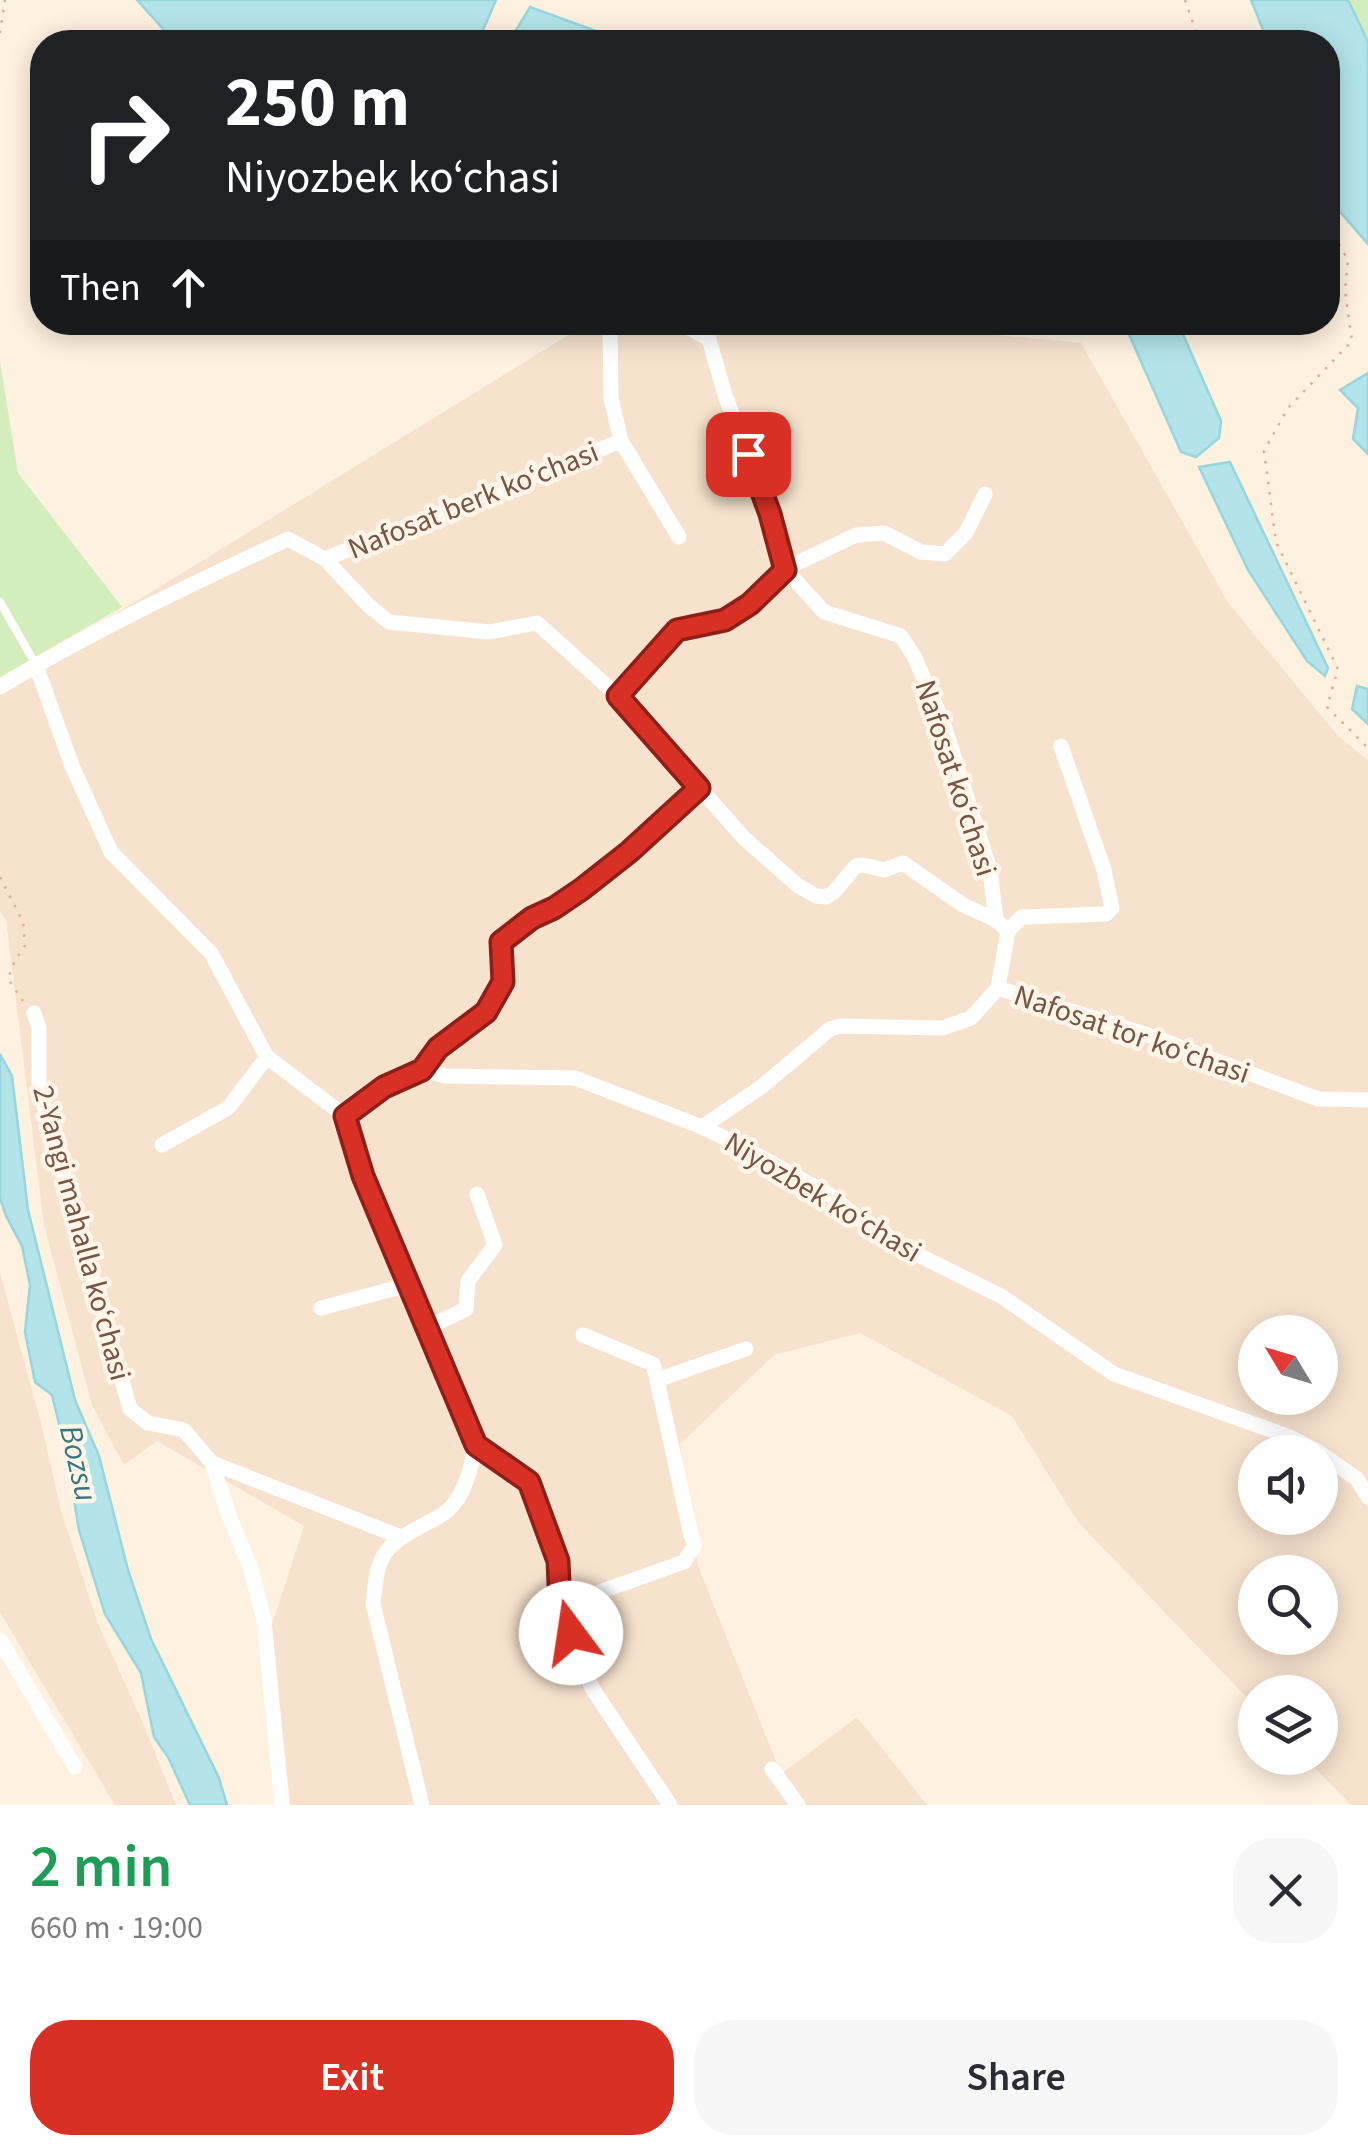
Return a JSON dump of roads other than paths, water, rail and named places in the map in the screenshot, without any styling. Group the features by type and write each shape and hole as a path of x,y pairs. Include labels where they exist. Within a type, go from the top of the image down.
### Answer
{"street":[{"name":"Nafosat berk ko‘chasi","path":"610,335 611,398 621,441 679,536"},
{"path":"702,335 709,339 725,395 770,514 785,570"},
{"name":"Nafosat berk ko‘chasi","path":"325,559 621,441"},
{"path":"618,696 677,630 725,620 750,604 785,570 856,535 884,533 922,552 946,554 966,533 985,494"},
{"name":"Nafosat ko‘chasi","path":"36,665 164,596 288,539 325,559 390,622 489,632 538,624 618,696 744,838 816,896 832,893 856,866 884,870 904,863 963,905 1002,926"},
{"name":"Nafosat ko‘chasi","path":"785,570 824,612 900,636 914,656 943,722 990,870 1002,926 998,988"},
{"path":"0,686 36,665 72,766 111,852 211,953 267,1057 345,1116 363,1176 476,1445 529,1482 558,1561 560,1606 592,1688 670,1805"},
{"path":"1002,926 1022,917 1106,914 1112,908 1104,870 1061,746"},
{"path":"345,1116 384,1087 422,1070 438,1048 486,1012 503,982 501,942 532,918 582,889 699,788"},
{"name":"Nafosat tor ko‘chasi","path":"702,1127 760,1088 830,1029 943,1028 970,1018 998,988 1151,1036 1318,1099 1368,1100"},
{"name":"2-Yangi mahalla ko‘chasi","path":"34,1014 39,1028 39,1088 130,1409 148,1423 184,1430 212,1463 251,1569 264,1620 282,1805"},
{"path":"162,1145 228,1108 267,1057"},
{"name":"Niyozbek ko‘chasi","path":"422,1070 446,1076 575,1078 702,1127 830,1195 880,1236 1001,1296 1114,1374 1282,1435"},
{"path":"427,1328 466,1309 468,1282 495,1245 477,1194"},
{"path":"322,1308 408,1285"},
{"path":"560,1606 684,1562 696,1544 653,1364 583,1334"},
{"path":"656,1380 746,1350"},
{"path":"422,1805 373,1604 376,1570 383,1555 401,1538 444,1514 456,1501 467,1480 476,1445"},
{"name":"2-Yangi mahalla ko‘chasi","path":"212,1463 401,1538"},
{"path":"1338,1465 1358,1478 1368,1498"},
{"path":"0,1640 75,1767"},
{"path":"772,1769 798,1805"}],"lane":[{"path":"0,602 36,665"}],"water":[{"path":"137,0 496,0 483,30 164,30"},
{"path":"1251,0 1348,0 1368,42 1368,244 1340,212 1340,30 1263,30"},
{"path":"530,7 593,30 516,30"},
{"path":"1129,335 1183,335 1221,421 1219,438 1196,457 1181,452"},
{"path":"1368,373 1368,454 1353,439 1358,408 1340,390"},
{"path":"1230,462 1328,668 1325,676 1307,661 1248,570 1199,467"},
{"path":"1357,686 1368,689 1368,724 1352,709"},
{"name":"Bozsu","path":"0,1054 12,1076 28,1210 75,1400 99,1456 128,1570 151,1639 219,1778 227,1805 190,1805 168,1757 154,1737 141,1673 105,1614 79,1530 52,1395 35,1382 25,1332 30,1285 22,1246 0,1198"}]}
